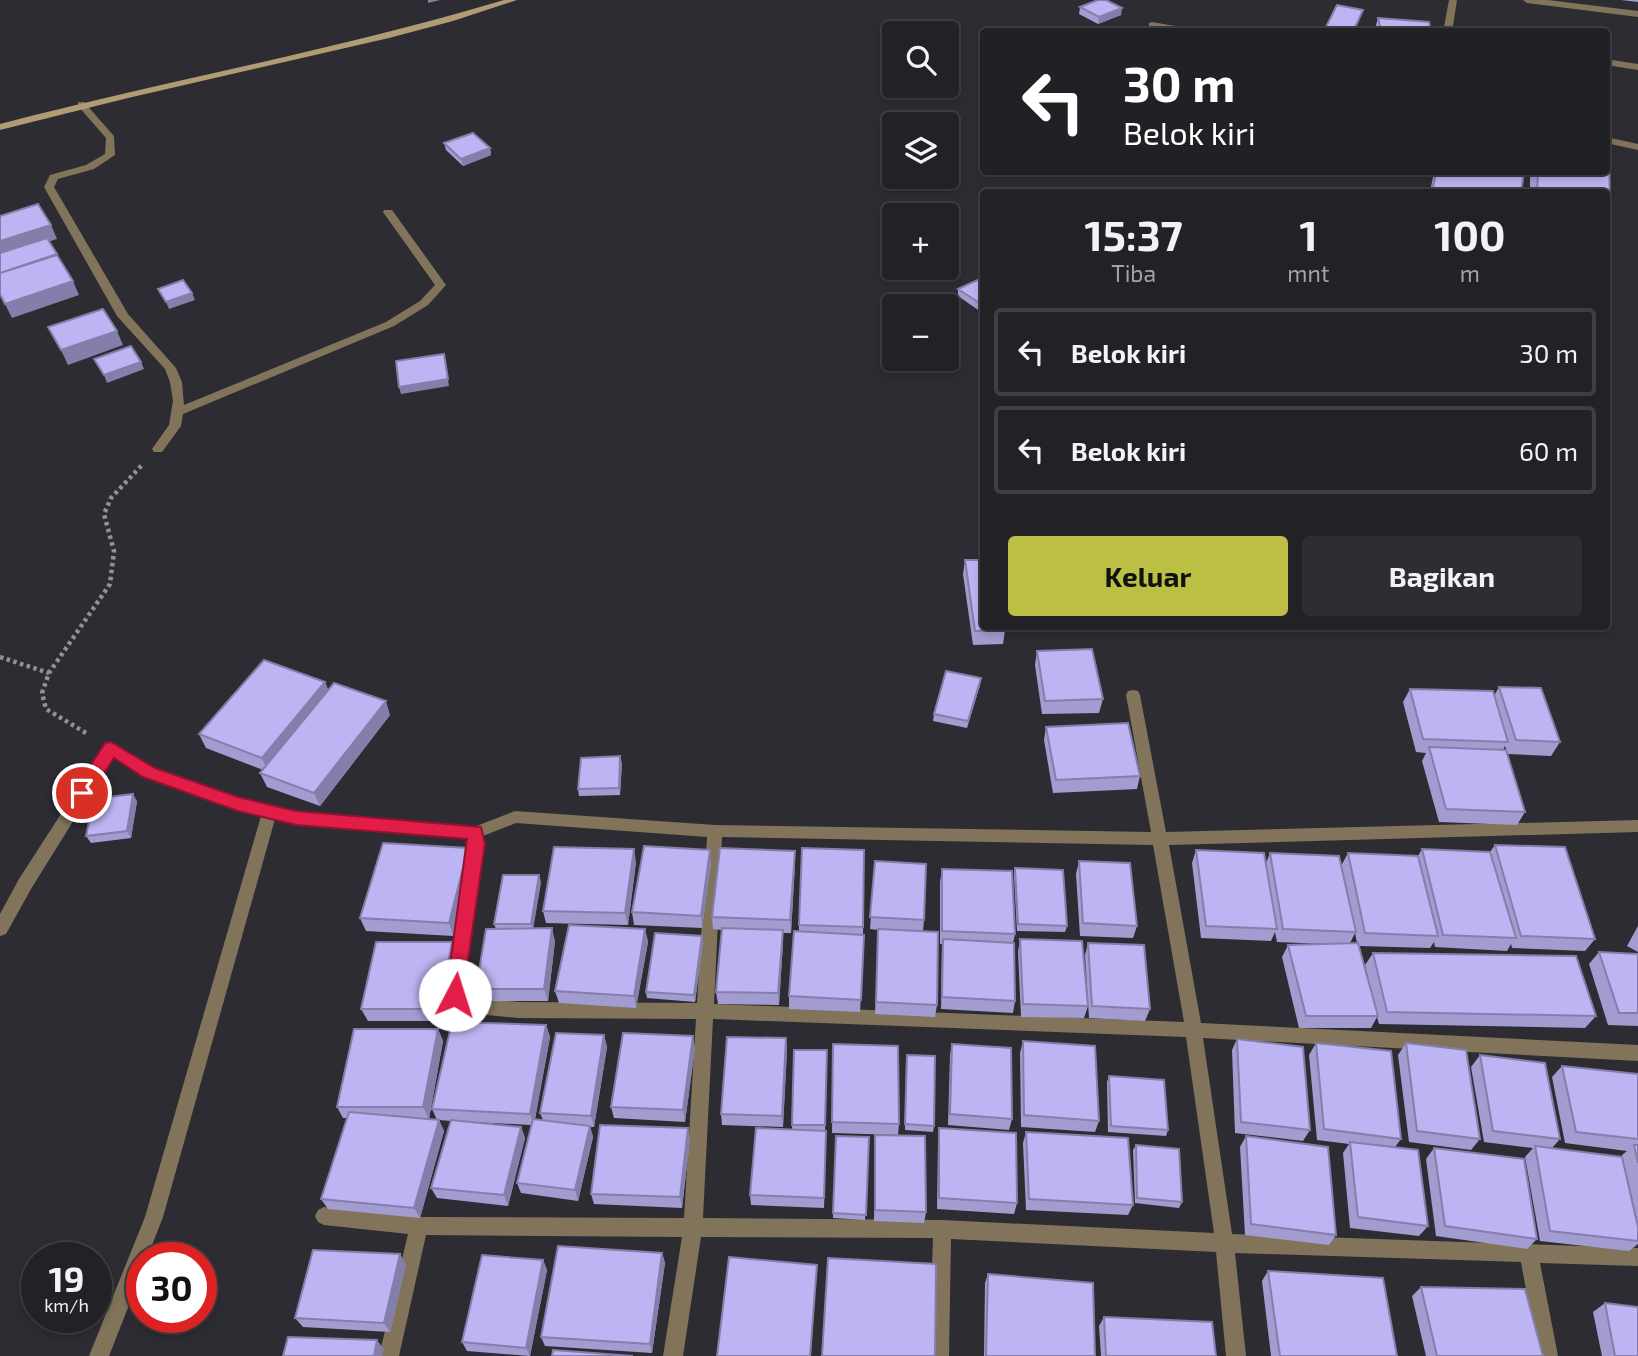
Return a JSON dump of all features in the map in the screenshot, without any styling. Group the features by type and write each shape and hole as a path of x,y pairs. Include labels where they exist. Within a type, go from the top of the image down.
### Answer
{"street":[{"path":"0,127 81,104 447,22 513,0"},
{"path":"1448,28 1453,0"},
{"path":"1527,0 1638,14"},
{"path":"1152,25 1169,28"},
{"path":"1610,63 1638,67"},
{"path":"81,104 111,138 110,155 90,167 54,177 48,187 123,316 170,368 179,401 175,426 158,449"},
{"path":"1610,141 1638,147"},
{"path":"177,412 390,324 424,303 441,285 388,212"},
{"path":"1133,695 1195,1030 1226,1243 1236,1356"},
{"path":"0,929 25,884 111,748 149,773 238,804 296,818 474,832 514,817 715,831 1160,839 1638,826"},
{"path":"99,1356 155,1217 270,811"},
{"path":"673,1356 693,1226 715,831"},
{"path":"474,832 477,844 455,995 459,1002 475,1007 704,1012 1195,1030 1638,1053"},
{"path":"324,1216 419,1226 943,1229 1226,1243 1638,1257"},
{"path":"389,1356 419,1226"},
{"path":"939,1356 943,1229"},
{"path":"1529,1254 1548,1356"}],"path":[{"path":"111,748 46,709 42,693 49,673 110,584 114,551 104,514 111,498 158,449"},
{"path":"0,657 49,673"}],"building":[{"path":"1106,0 1122,8 1099,17 1080,7"},
{"path":"1337,5 1363,10 1355,28 1326,27"},
{"path":"1378,18 1429,22 1430,28 1380,28"},
{"path":"473,133 490,148 461,159 444,143"},
{"path":"1435,175 1524,175 1521,189 1433,189"},
{"path":"1538,175 1609,175 1610,189 1537,189"},
{"path":"38,204 51,225 0,241 0,216"},
{"path":"47,238 57,254 0,273 0,253"},
{"path":"57,255 73,281 5,304 0,294 0,273"},
{"path":"980,279 980,303 958,289"},
{"path":"183,280 192,293 166,302 158,289"},
{"path":"103,309 117,331 61,350 48,327"},
{"path":"131,346 141,362 104,375 94,359"},
{"path":"444,354 448,379 399,387 396,361"},
{"path":"965,560 980,560 980,630 1005,630 975,631"},
{"path":"1092,649 1103,699 1045,701 1037,651"},
{"path":"264,660 325,682 262,758 199,734"},
{"path":"946,671 981,678 968,721 934,714"},
{"path":"334,683 386,701 314,793 260,773"},
{"path":"1499,687 1541,688 1560,742 1516,740"},
{"path":"1410,689 1493,691 1508,742 1423,739"},
{"path":"1128,723 1140,776 1056,780 1046,727"},
{"path":"1429,747 1506,750 1525,812 1446,809"},
{"path":"620,756 619,788 578,789 581,758"},
{"path":"133,794 127,831 86,836 94,799"},
{"path":"383,843 468,848 449,923 360,918"},
{"path":"1495,845 1565,847 1595,939 1521,936"},
{"path":"644,846 710,850 701,916 632,912"},
{"path":"554,847 634,849 625,913 543,911"},
{"path":"720,848 795,851 790,920 712,917"},
{"path":"802,848 864,850 863,927 799,925"},
{"path":"1422,849 1490,852 1516,938 1443,935"},
{"path":"1196,850 1264,853 1277,929 1206,926"},
{"path":"1270,853 1339,856 1356,932 1283,929"},
{"path":"1348,853 1418,856 1438,936 1365,933"},
{"path":"875,861 926,864 924,920 870,917"},
{"path":"1079,861 1130,863 1137,926 1083,923"},
{"path":"1015,868 1063,870 1067,926 1018,924"},
{"path":"942,869 1012,871 1015,934 942,931"},
{"path":"503,875 539,875 531,924 494,924"},
{"path":"569,925 645,929 634,996 555,991"},
{"path":"552,928 544,989 476,989 486,929"},
{"path":"722,928 783,930 778,993 716,992"},
{"path":"878,929 938,932 937,1005 876,1002"},
{"path":"794,931 864,935 861,1000 789,996"},
{"path":"655,933 702,936 694,995 646,992"},
{"path":"943,939 1014,943 1015,1001 942,997"},
{"path":"1020,939 1082,941 1088,1006 1023,1004"},
{"path":"376,942 452,942 440,1009 361,1009"},
{"path":"1088,943 1144,945 1150,1009 1092,1006"},
{"path":"1358,943 1378,1016 1306,1016 1288,945"},
{"path":"1599,952 1638,954 1638,1013 1619,1013"},
{"path":"1373,953 1576,956 1596,1016 1387,1012"},
{"path":"452,1022 546,1025 530,1114 432,1109"},
{"path":"354,1029 438,1029 423,1107 337,1107"},
{"path":"556,1033 604,1035 591,1116 540,1113"},
{"path":"623,1033 693,1036 683,1110 611,1107"},
{"path":"727,1037 786,1038 782,1116 721,1114"},
{"path":"1237,1039 1303,1047 1310,1130 1241,1122"},
{"path":"1023,1041 1095,1046 1099,1121 1024,1115"},
{"path":"1316,1043 1391,1051 1401,1139 1324,1129"},
{"path":"1406,1043 1466,1050 1480,1139 1417,1131"},
{"path":"833,1044 898,1046 899,1124 832,1122"},
{"path":"952,1044 1011,1048 1012,1119 950,1114"},
{"path":"794,1050 827,1050 825,1125 792,1125"},
{"path":"907,1055 935,1056 934,1126 905,1124"},
{"path":"1480,1055 1545,1063 1560,1139 1493,1131"},
{"path":"1562,1066 1638,1074 1638,1139 1576,1132"},
{"path":"1109,1076 1164,1080 1168,1130 1111,1126"},
{"path":"349,1112 439,1120 414,1208 321,1199"},
{"path":"533,1119 590,1126 575,1190 517,1183"},
{"path":"451,1120 521,1127 504,1195 431,1188"},
{"path":"600,1125 688,1128 680,1197 591,1194"},
{"path":"756,1128 826,1131 824,1198 750,1195"},
{"path":"939,1128 1016,1133 1017,1203 939,1198"},
{"path":"1026,1132 1128,1138 1133,1205 1029,1199"},
{"path":"875,1135 925,1136 926,1212 875,1210"},
{"path":"836,1136 869,1137 866,1215 833,1213"},
{"path":"1246,1136 1328,1147 1336,1235 1251,1224"},
{"path":"1350,1142 1418,1150 1428,1226 1358,1217"},
{"path":"1136,1145 1179,1149 1182,1202 1137,1198"},
{"path":"1634,1145 1638,1145 1638,1163"},
{"path":"1535,1146 1622,1157 1638,1227 1638,1241 1550,1231"},
{"path":"1434,1148 1524,1159 1537,1239 1445,1226"},
{"path":"558,1246 662,1253 650,1344 541,1337"},
{"path":"313,1250 400,1254 384,1323 295,1318"},
{"path":"482,1255 543,1260 526,1348 462,1342"},
{"path":"729,1257 817,1265 810,1356 717,1356"},
{"path":"828,1258 936,1264 935,1356 822,1356"},
{"path":"1268,1271 1383,1278 1397,1356 1280,1356"},
{"path":"988,1274 1093,1283 1095,1356 986,1356"},
{"path":"1421,1287 1525,1289 1543,1356 1437,1356"},
{"path":"1605,1303 1638,1307 1638,1356 1615,1356"},
{"path":"1104,1317 1212,1322 1216,1356 1106,1356"},
{"path":"288,1337 377,1340 374,1356 283,1356"},
{"path":"553,1350 633,1356 552,1356"}],"route":[{"path":"82,793 111,748 149,773 238,804 296,818 474,832 477,844 466,904 455,995"}]}
